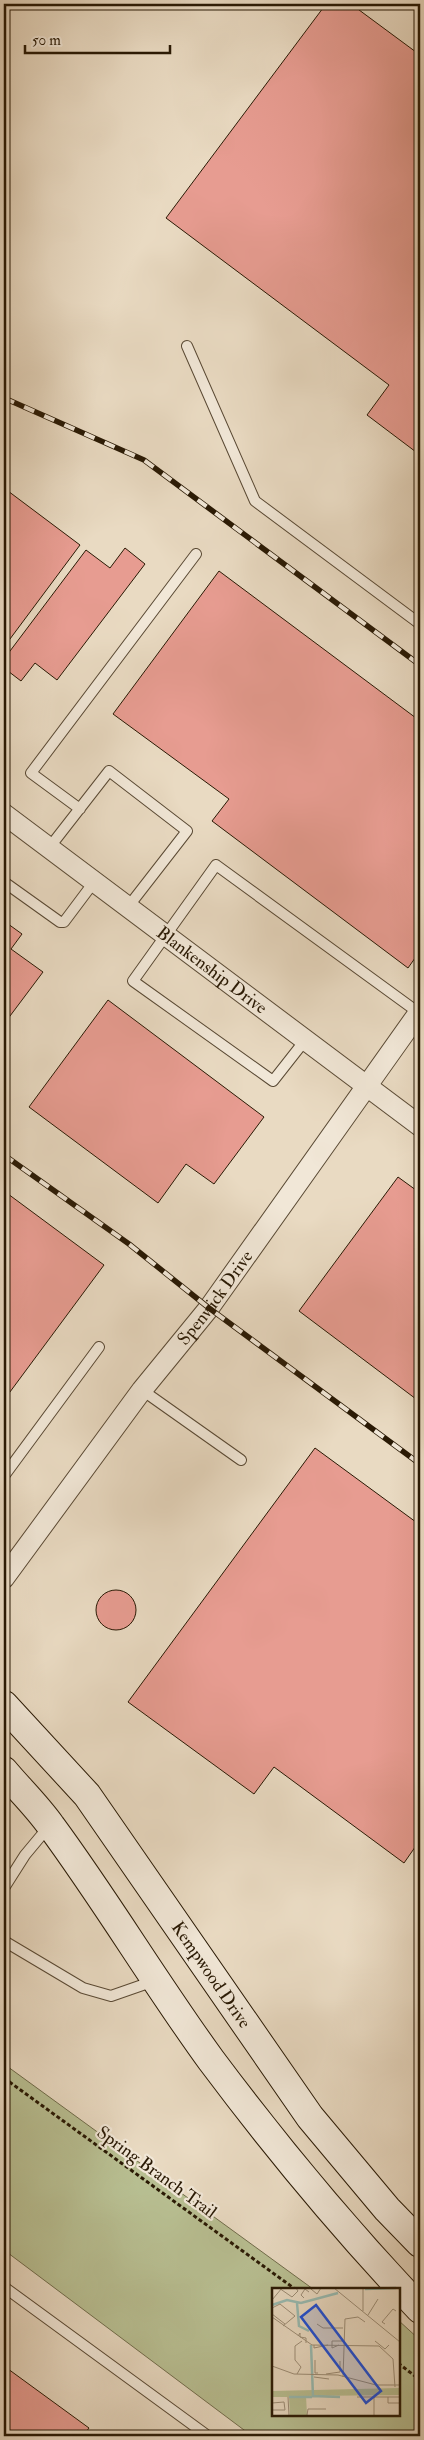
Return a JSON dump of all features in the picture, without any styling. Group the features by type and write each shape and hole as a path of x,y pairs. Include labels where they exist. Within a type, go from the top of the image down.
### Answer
{"main road":[{"name":"Kempwood Drive","path":"4,1705 87,1795 310,2117 420,2244"},
{"path":"4,1771 50,1824 156,1981 276,2144 357,2242 420,2309"}],"street":[{"name":"Blankenship Drive","path":"4,814 420,1126"},
{"name":"Spenwick Drive","path":"4,1578 142,1390 209,1308 420,1012"}],"lane":[{"path":"187,346 254,501 420,624"},
{"path":"80,809 30,773 196,554"},
{"path":"49,848 109,771 187,831 128,907"},
{"path":"306,1039 274,1081 133,981 216,865 420,1012"},
{"path":"4,882 60,922 64,922 94,882"},
{"path":"4,1476 99,1347"},
{"path":"142,1390 241,1460"},
{"path":"4,1888 25,1855 50,1824"},
{"path":"4,1941 83,1988 111,1996 156,1981"},
{"path":"4,2287 208,2436"}],"path":[{"name":"Spring Branch Trail","path":"4,2078 294,2288"},
{"path":"399,2364 420,2380"}],"green space":[{"path":"4,2064 312,2288 272,2288 272,2415 399,2415 399,2321 420,2340 420,2436 252,2436 4,2250"}],"building":[{"path":"326,4 351,4 420,55 420,455 367,415 389,385 166,218"},
{"path":"4,488 80,545 4,647"},
{"path":"125,548 145,564 57,680 35,663 21,681 4,668 4,659 86,550 110,568"},
{"path":"219,571 420,721 420,951 408,968 212,821 229,799 113,714"},
{"path":"4,921 22,934 11,949 43,972 4,1024"},
{"path":"108,1000 264,1117 214,1184 186,1164 158,1203 29,1107"},
{"path":"398,1177 420,1193 420,1402 299,1311"},
{"path":"4,1191 104,1265 4,1400"},
{"path":"315,1448 420,1525 420,1840 404,1863 274,1767 254,1794 128,1702"},
{"path":"120,1590 127,1593 133,1599 136,1610 135,1618 127,1627 120,1630 112,1630 105,1627 97,1618 96,1606 99,1599 108,1591"},
{"path":"4,2366 89,2428 83,2436 4,2436"}],"railway":[{"path":"4,398 144,460 420,665"},
{"path":"4,1155 129,1244 209,1308 420,1464"}]}
